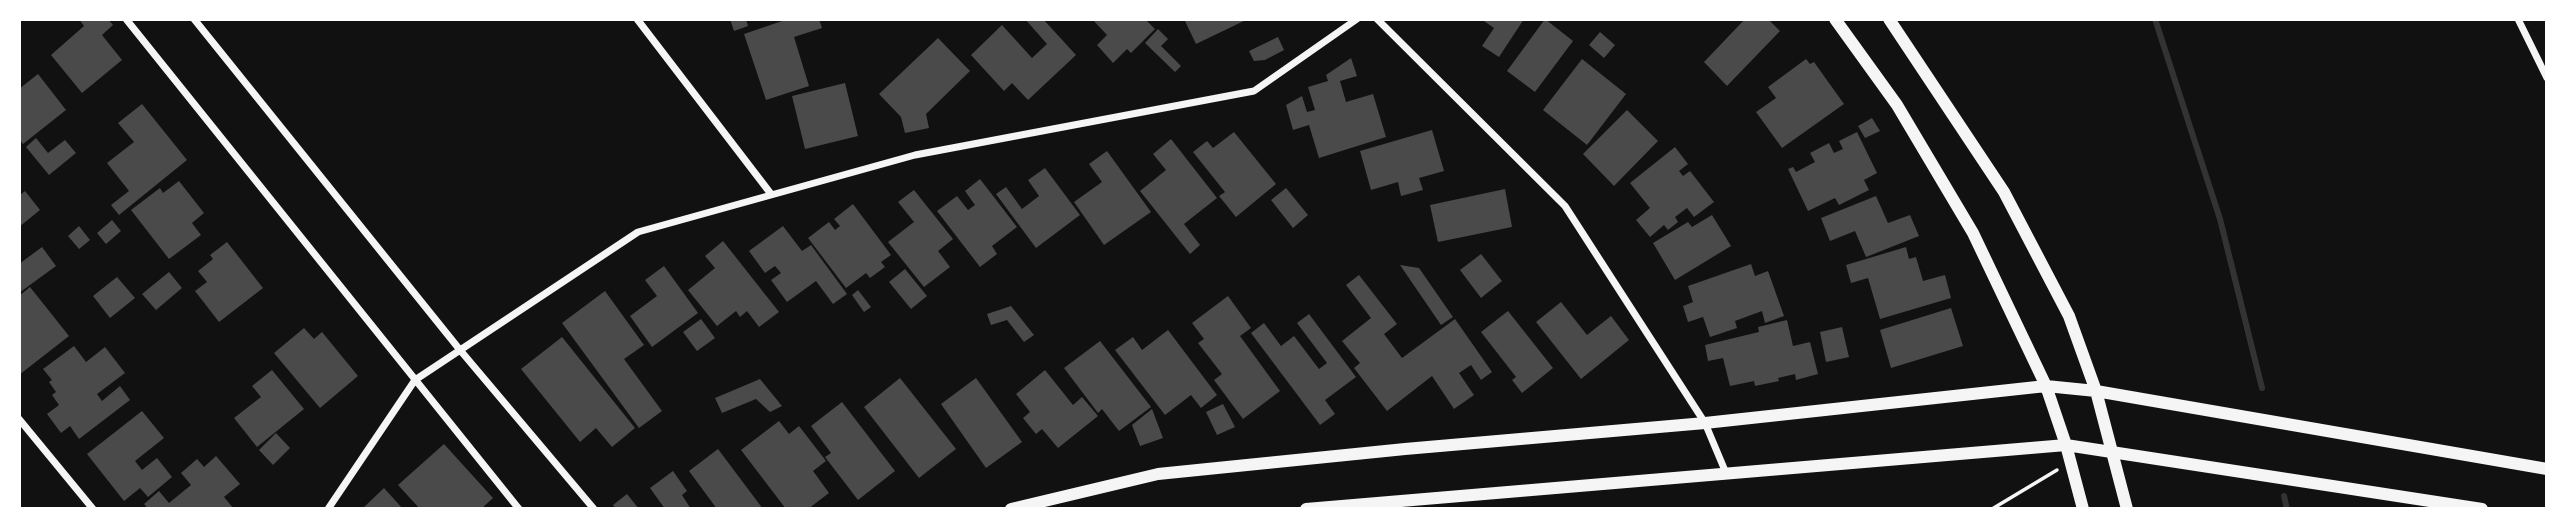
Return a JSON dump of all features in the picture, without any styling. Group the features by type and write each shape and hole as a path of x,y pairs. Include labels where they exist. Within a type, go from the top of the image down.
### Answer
{"street":[{"path":"126,19 519,509"},
{"path":"194,19 460,350 594,509"},
{"path":"637,19 771,194"},
{"path":"328,509 415,380 638,232 915,155 1254,91 1357,19"},
{"path":"1377,19 1565,206 1705,423 1726,473"},
{"path":"1835,19 1896,105 1973,233 2046,386 2066,445 2083,509"},
{"path":"1889,19 2004,192 2068,316 2096,391 2127,509"},
{"path":"2518,19 2547,78"},
{"path":"1011,509 1158,474 1705,423 2046,386 2096,391 2547,469"},
{"path":"19,419 93,509"},
{"path":"1306,509 2066,445 2482,509"}],"path":[{"path":"1992,509 2057,470"}],"building":[{"path":"79,19 108,19 113,25 102,35 122,60 82,93 51,55 84,26"},
{"path":"730,19 746,19 748,26 734,31"},
{"path":"788,19 819,19 822,28 794,37 809,86 766,100 744,34"},
{"path":"1025,19 1043,19 1076,55 1028,100 1012,83 1004,91 971,55 1002,25 1032,58 1047,44"},
{"path":"1092,19 1145,19 1155,29 1131,53 1127,49 1113,63 1097,45 1107,35"},
{"path":"1184,19 1248,19 1196,44"},
{"path":"1481,19 1524,19 1499,57 1482,46 1494,28"},
{"path":"1545,19 1573,41 1535,92 1507,71"},
{"path":"1745,19 1768,19 1780,31 1727,86 1704,62"},
{"path":"1158,29 1168,39 1161,46 1181,66 1175,72 1145,43"},
{"path":"1600,32 1615,45 1604,58 1589,45"},
{"path":"1278,37 1284,50 1265,60 1254,61 1249,51"},
{"path":"938,38 970,71 926,114 929,128 905,133 901,117 879,94"},
{"path":"1351,58 1357,76 1340,81 1346,102 1373,94 1386,137 1319,158 1309,125 1293,130 1286,105 1302,96 1307,112 1315,110 1308,87 1328,81 1326,75"},
{"path":"1582,59 1626,94 1587,145 1543,110"},
{"path":"1806,59 1810,64 1814,62 1844,104 1782,148 1756,112 1776,98 1768,87"},
{"path":"38,74 66,110 23,144 19,139 19,89"},
{"path":"845,83 858,136 805,149 792,96"},
{"path":"142,104 187,160 119,215 111,205 129,191 107,163 134,142 118,123"},
{"path":"1627,110 1658,141 1614,186 1583,154"},
{"path":"1872,118 1880,131 1865,138 1858,126"},
{"path":"1432,130 1444,171 1419,178 1423,190 1401,196 1398,182 1371,190 1360,151"},
{"path":"1234,132 1276,184 1236,217 1219,196 1225,192 1193,152 1207,141 1213,148"},
{"path":"1857,132 1877,173 1864,180 1869,190 1839,205 1835,198 1808,211 1788,169 1793,167 1796,172 1815,162 1810,153 1829,143 1834,153 1843,149 1839,141"},
{"path":"36,138 48,153 65,140 76,153 49,175 26,147"},
{"path":"1171,139 1217,198 1184,224 1200,245 1190,254 1140,191 1166,170 1153,154"},
{"path":"1675,147 1688,164 1679,171 1683,176 1690,171 1714,202 1694,217 1687,208 1675,217 1678,222 1668,230 1664,225 1650,237 1636,220 1650,208 1630,183"},
{"path":"1107,151 1151,212 1104,245 1074,202 1102,182 1089,164"},
{"path":"1045,168 1080,215 1036,248 996,194 1006,187 1022,209 1039,196 1028,180"},
{"path":"980,179 1017,227 992,246 997,254 980,267 937,211 957,196 968,210 975,205 965,191"},
{"path":"179,181 204,213 192,223 201,235 169,259 131,210 160,188 163,193"},
{"path":"1286,188 1308,215 1293,228 1271,200"},
{"path":"1505,189 1512,227 1438,242 1430,205"},
{"path":"914,190 953,239 938,251 950,267 924,287 888,242 914,222 898,202"},
{"path":"25,191 40,210 19,227 19,196"},
{"path":"1876,196 1888,223 1910,215 1919,236 1866,257 1855,231 1830,241 1821,218"},
{"path":"853,204 891,255 881,262 885,267 870,278 866,273 846,288 808,238 829,222 835,230 840,226 834,219"},
{"path":"1712,215 1731,246 1675,280 1653,243 1688,222 1692,227"},
{"path":"112,220 121,231 106,244 97,233"},
{"path":"79,226 90,240 79,249 68,236"},
{"path":"783,226 802,251 811,245 847,294 833,304 816,281 787,302 771,280 781,273 775,266 765,273 749,251"},
{"path":"723,241 779,312 759,327 747,311 740,317 736,311 717,326 688,290 715,268 705,256"},
{"path":"227,242 263,288 219,322 195,291 207,282 198,271 213,259 210,255"},
{"path":"42,247 56,266 19,293 19,264"},
{"path":"1906,247 1909,259 1916,257 1923,281 1945,275 1951,298 1880,319 1868,278 1851,283 1846,265"},
{"path":"1481,254 1502,281 1481,298 1460,270"},
{"path":"1751,264 1755,276 1768,271 1784,316 1765,323 1762,311 1735,321 1737,328 1710,337 1703,317 1688,322 1683,306 1693,302 1688,286"},
{"path":"1400,265 1419,268 1453,317 1441,325"},
{"path":"664,266 698,313 652,347 630,316 657,296 645,280"},
{"path":"905,269 927,296 911,309 889,282"},
{"path":"169,272 182,288 156,310 142,294"},
{"path":"1359,275 1397,324 1384,334 1402,358 1455,319 1492,372 1481,380 1471,365 1459,373 1474,395 1454,409 1432,376 1387,411 1354,368 1360,363 1342,341 1371,318 1346,285"},
{"path":"117,277 135,298 110,318 93,296"},
{"path":"30,287 69,336 19,375 19,296"},
{"path":"858,290 871,307 864,312 852,295"},
{"path":"605,291 644,345 624,359 662,411 639,428 562,323"},
{"path":"1228,296 1251,328 1240,336 1280,391 1243,419 1214,380 1222,374 1198,343 1204,339 1192,323"},
{"path":"1561,302 1587,335 1611,316 1629,340 1581,379 1536,322"},
{"path":"1011,306 1034,335 1024,342 1007,320 991,325 987,314"},
{"path":"1951,308 1963,346 1891,368 1880,330"},
{"path":"1508,311 1553,368 1522,393 1512,380 1516,377 1481,332"},
{"path":"1309,314 1356,377 1325,400 1335,414 1320,425 1251,333 1264,323 1281,346 1294,336 1319,369 1327,363 1297,323"},
{"path":"701,319 715,338 697,351 683,332"},
{"path":"1787,320 1793,346 1810,342 1818,374 1796,380 1795,374 1778,378 1779,381 1755,386 1754,381 1730,386 1723,358 1708,361 1705,345 1759,332 1758,327"},
{"path":"1842,327 1849,357 1826,362 1820,332"},
{"path":"304,328 314,339 322,332 358,376 320,408 274,353"},
{"path":"1168,330 1217,395 1201,408 1191,395 1165,415 1115,350 1133,337 1142,350"},
{"path":"562,337 635,428 612,447 596,428 580,442 521,369"},
{"path":"1100,341 1151,407 1119,431 1102,409 1098,413 1064,368"},
{"path":"74,346 86,362 105,347 125,373 97,394 102,401 120,386 130,400 79,439 70,426 61,433 47,414 59,405 52,395 56,392 49,382 52,380 43,369"},
{"path":"272,370 304,409 257,447 234,418 261,397 252,386"},
{"path":"1045,370 1073,405 1082,397 1098,416 1058,448 1042,429 1036,434 1023,418 1030,412 1016,394"},
{"path":"900,378 956,449 919,478 864,407"},
{"path":"976,378 1022,442 986,468 941,404"},
{"path":"760,379 782,406 770,412 756,399 722,413 715,398"},
{"path":"842,402 895,471 858,500 825,457 831,453 811,426"},
{"path":"1223,404 1235,427 1217,435 1206,412"},
{"path":"1152,409 1163,438 1140,446 1132,425"},
{"path":"142,411 164,438 135,461 142,470 157,458 172,477 148,497 140,488 124,501 87,454"},
{"path":"779,421 789,434 799,426 826,461 813,471 829,493 808,509 786,509 741,450"},
{"path":"276,433 290,448 273,465 259,450"},
{"path":"444,444 493,498 481,509 420,509 398,485"},
{"path":"718,449 763,509 717,509 689,471"},
{"path":"216,456 240,484 224,497 234,509 148,509 144,504 159,491 169,503 191,485 181,473 197,459 204,467"},
{"path":"673,471 687,491 682,495 691,509 665,509 650,488"},
{"path":"384,488 403,509 362,509"},
{"path":"627,494 639,509 616,509 613,505"}],"waterway":[{"path":"2155,19 2220,219 2262,388"},
{"path":"2284,496 2287,509"}]}
